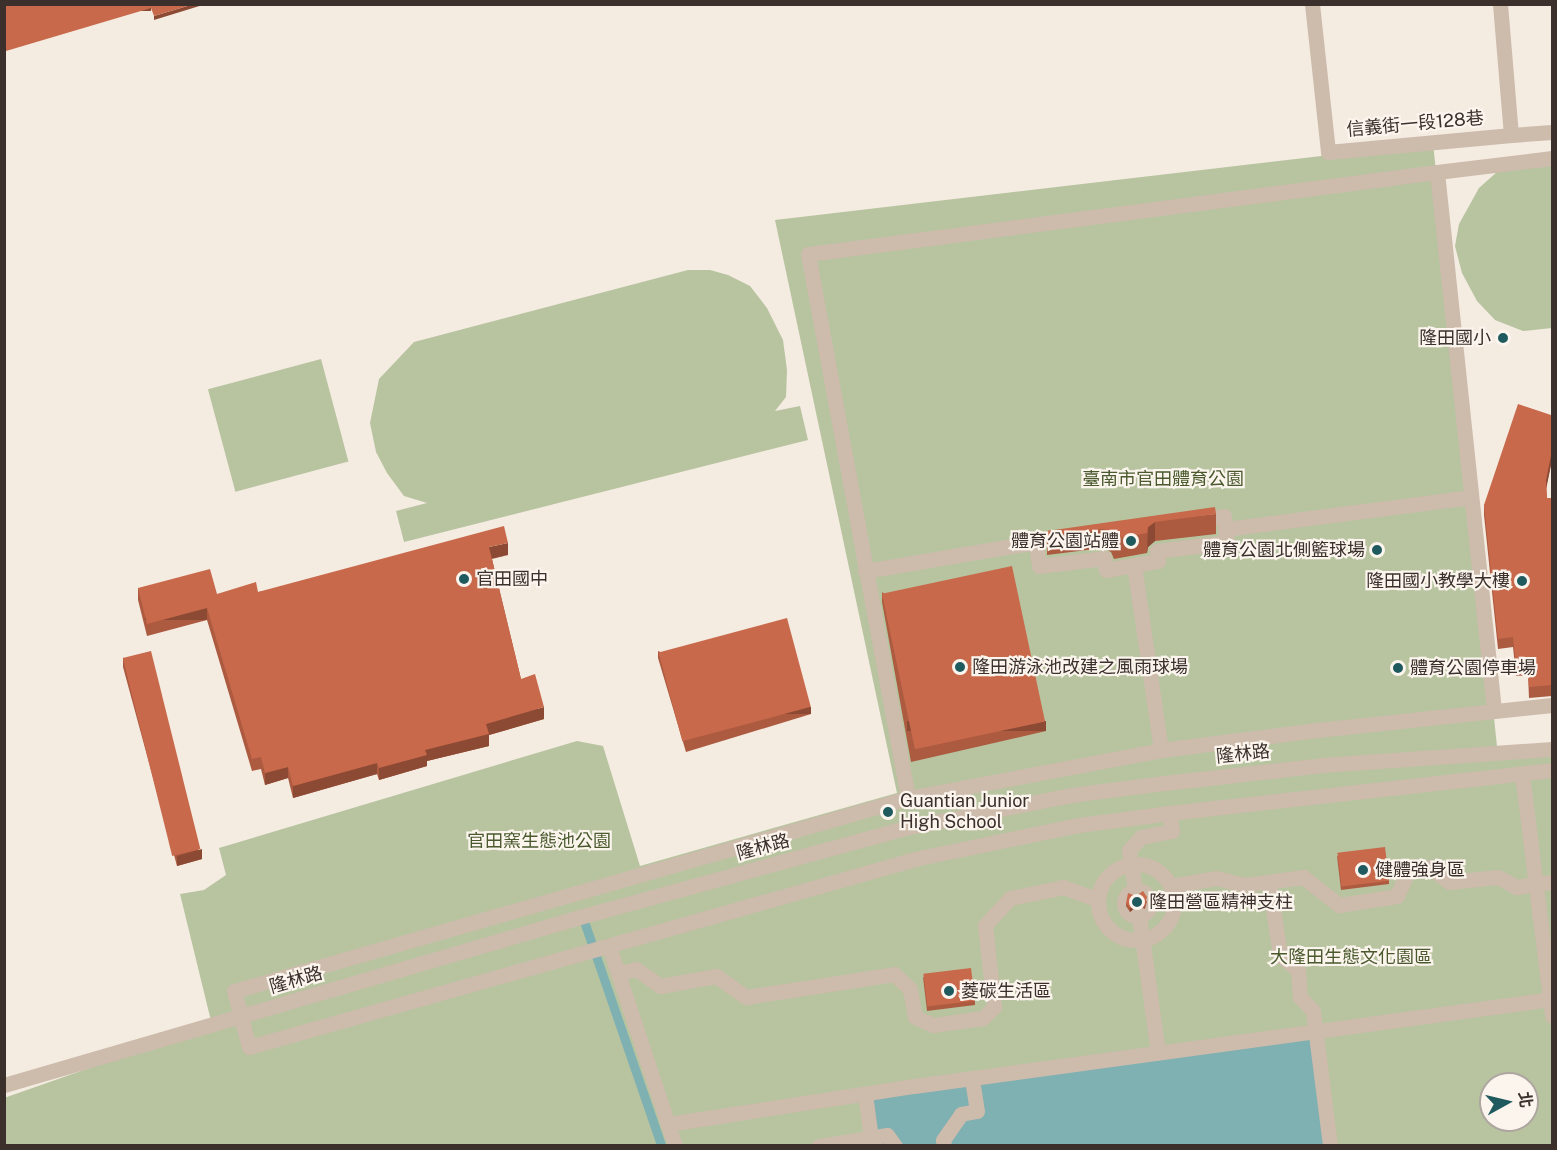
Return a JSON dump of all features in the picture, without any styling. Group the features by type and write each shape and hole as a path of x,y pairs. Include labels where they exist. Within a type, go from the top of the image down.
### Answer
{"street":[{"name":"信義街一段128巷","path":"1312,4 1328,152 1511,135"},
{"path":"1500,4 1511,135 1552,132"},
{"path":"908,798 808,254 1437,171 1552,158"},
{"path":"1437,171 1494,710"},
{"path":"1225,529 1470,497"},
{"path":"865,571 1042,541 1039,566 1104,558 1106,570 1158,561 1157,551 1227,542 1224,516 1177,523"},
{"path":"1134,565 1161,750"},
{"path":"1552,705 1317,729 1161,750 908,798 234,991 249,1047 919,858 1079,825 1552,770"},
{"name":"隆林路","path":"4,1085 587,915 905,828 1071,795 1165,783 1322,765 1552,749"},
{"path":"1522,774 1552,1016"},
{"path":"1158,1053 1139,916 1130,914 1124,903 1127,895 1136,890 1130,850 1141,837 1172,831 1168,813"},
{"path":"1131,864 1154,868 1165,876 1171,886 1174,905 1169,923 1161,932 1142,940 1125,939 1113,934 1099,913 1100,888 1107,877 1117,869 1131,864"},
{"path":"1171,886 1216,878 1244,885 1303,877 1339,905 1397,896 1408,871 1430,867 1449,882 1498,877 1516,887 1552,882"},
{"path":"1269,882 1280,955 1298,970 1300,997 1313,1011 1330,1146"},
{"path":"619,973 636,969 660,986 716,976 746,997 894,974 910,989 915,1017 933,1026 983,1018 994,1007 986,925 1010,898 1063,887 1098,900"},
{"path":"609,946 675,1146"},
{"path":"668,1124 972,1078 1551,999"},
{"path":"944,1146 943,1140 961,1114 976,1111 972,1078"},
{"path":"865,1094 872,1142"},
{"path":"819,1146 872,1142 887,1135 895,1146"}],"green space":[{"path":"1433,143 1497,746 1552,747 1552,1145 5,1146 4,1098 212,1025 180,894 204,890 226,875 219,848 577,741 603,746 640,866 897,793 775,220"},
{"path":"1552,158 1552,328 1523,331 1495,320 1477,301 1462,273 1455,246 1459,224 1479,188 1498,171"},
{"path":"688,270 710,270 728,275 750,286 767,308 783,340 787,370 786,397 775,411 800,406 808,440 404,542 396,511 427,503 404,496 387,473 376,452 370,423 379,379 414,342"},
{"path":"321,359 348,461 235,492 208,389"}],"water":[{"path":"587,915 666,1145 657,1146 578,918"},
{"path":"1315,1032 1334,1145 872,1145 865,1094"}],"building":[{"path":"4,4 194,4 154,16 151,8 6,51"},
{"name":"隆田國小教學大樓","path":"1518,404 1552,414 1552,450 1546,480 1547,498 1552,498 1552,685 1529,687 1528,664 1516,666 1513,637 1498,639 1484,505"},
{"path":"1215,507 1216,514 1155,522 1148,527 1147,533 1114,539 1111,532 1103,529 1047,535 1047,531"},
{"path":"504,526 508,543 489,547 521,679 535,674 544,707 486,724 489,734 425,750 427,755 379,768 377,763 293,786 288,767 265,773 261,757 252,759 207,608 147,624 138,588 210,569 217,594 256,582 258,592"},
{"name":"隆田游泳池改建之風雨球場","path":"1012,566 1045,722 915,749 882,594"},
{"path":"787,618 811,707 682,741 659,652"},
{"path":"151,651 200,849 172,856 123,658"},
{"name":"健體強身區","path":"1385,847 1389,881 1342,887 1337,853"},
{"path":"1143,891 1147,897 1145,905 1137,903 1130,908 1126,903 1128,893 1136,896"},
{"name":"菱碳生活區","path":"971,968 975,1001 927,1007 923,974"}],"place":[{"name":"隆田國小","path":"1503,338"},
{"name":"體育公園站體","path":"1131,541"},
{"name":"體育公園北側籃球場","path":"1377,550"},
{"name":"官田國中","path":"464,579"},
{"name":"隆田國小教學大樓","path":"1522,581"},
{"name":"隆田游泳池改建之風雨球場","path":"960,667"},
{"name":"體育公園停車場","path":"1398,668"},
{"name":"Guantian Junior High School","path":"888,812"},
{"name":"健體強身區","path":"1363,870"},
{"name":"隆田營區精神支柱","path":"1137,902"},
{"name":"菱碳生活區","path":"949,991"}],"park label":[{"name":"臺南市官田體育公園","path":"1163,479"},
{"name":"官田窯生態池公園","path":"539,841"},
{"name":"大隆田生態文化園區","path":"1351,957"}]}
